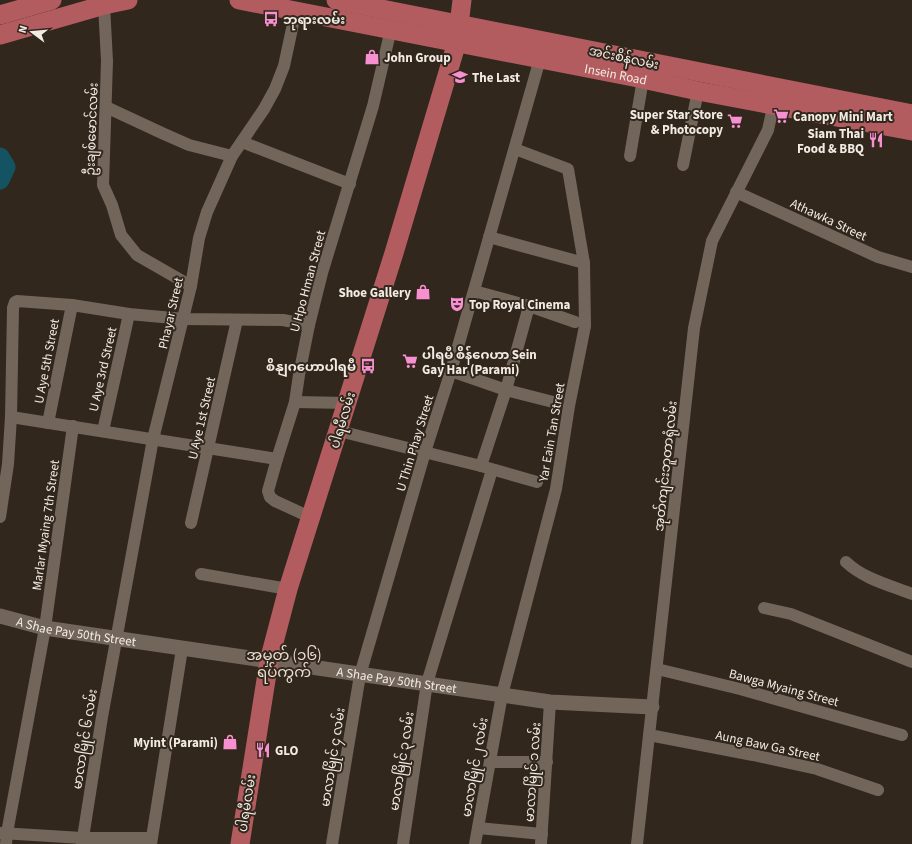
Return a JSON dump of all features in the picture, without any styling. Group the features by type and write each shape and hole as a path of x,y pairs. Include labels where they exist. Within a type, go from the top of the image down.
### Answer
{"main road":[{"path":"0,15 52,0"},
{"path":"0,35 71,7 104,5 128,0"},
{"path":"238,0 457,42"},
{"name":"အင်းစိန်လမ်း","path":"336,0 459,23 776,96 912,132"},
{"name":"ပါရမီလမ်း","path":"240,844 269,661 288,589 312,518 405,218 457,42 462,0"},
{"name":"Insein Road","path":"457,42 698,91 776,96"},
{"name":"အင်းစိန်လမ်း","path":"776,96 912,114"}],"street":[{"name":"ဦးချစ်မောင်လမ်း","path":"104,5 108,61 103,185 112,205 121,235 137,255 191,286"},
{"name":"Phayar Street","path":"116,638 153,439 184,319 199,238 207,212 232,156 264,109 275,89 284,66 296,10"},
{"name":"U Hpo Hman Street","path":"312,518 275,501 268,494 277,459 295,402 298,375 324,266 373,106 391,29"},
{"name":"U Thin Phay Street","path":"360,675 425,452 451,371 540,58"},
{"path":"630,156 643,79"},
{"path":"683,165 698,91"},
{"name":"အုတ်ကျင်းဘူတာရုံလမ်း","path":"637,844 694,328 712,241 768,130 776,96"},
{"path":"106,107 189,145 232,156"},
{"path":"242,142 350,184"},
{"name":"Yar Eain Tan Street","path":"502,695 556,489 569,406 585,326 584,263 568,169 515,149"},
{"name":"Athawka Street","path":"736,192 878,257 912,268"},
{"path":"488,237 584,263"},
{"path":"474,291 529,306 575,322"},
{"path":"0,516 8,464 11,417 13,305 15,302 19,301 72,305 129,314 184,319 283,320 309,325"},
{"name":"U Aye 5th Street","path":"48,422 72,305"},
{"name":"မာလာမြိုင် ၃ လမ်း","path":"403,844 427,683 529,306"},
{"name":"U Aye 3rd Street","path":"103,431 129,314"},
{"name":"U Aye 1st Street","path":"191,523 238,320"},
{"path":"451,371 506,390 557,403"},
{"path":"295,402 347,403"},
{"path":"11,417 277,459"},
{"name":"Marlar Myaing 7th Street","path":"5,837 45,628 73,426"},
{"path":"339,431 537,482"},
{"path":"846,562 855,570 878,581 912,594"},
{"path":"201,574 288,589"},
{"path":"764,608 791,614 912,662"},
{"name":"A Shae Pay 50th Street","path":"0,616 45,628 550,702 652,707"},
{"name":"မာလာမြိုင် ၆ လမ်း","path":"82,841 116,638"},
{"path":"5,837 82,841 151,841 182,649"},
{"name":"Bawga Myaing Street","path":"657,669 740,689 902,735"},
{"name":"မာလာမြိုင် ၄ လမ်း","path":"332,844 360,675"},
{"name":"မာလာမြိုင် ၂ လမ်း","path":"475,844 502,695"},
{"name":"မာလာမြိုင် ၁ လမ်း","path":"542,839 550,702"},
{"name":"Aung Baw Ga Street","path":"649,736 753,755 817,769 878,790"},
{"path":"490,762 547,762"},
{"path":"478,828 542,839"}],"waterway":[{"path":"0,157 6,167 0,180"}],"place":[{"name":"ဘုရားလမ်း","path":"271,19"},
{"name":"John Group","path":"372,57"},
{"name":"The Last","path":"460,77"},
{"name":"Canopy Mini Mart","path":"781,116"},
{"name":"Super Star Store & Photocopy","path":"735,121"},
{"name":"Siam Thai Food & BBQ","path":"876,140"},
{"name":"Shoe Gallery","path":"423,292"},
{"name":"Top Royal Cinema","path":"457,304"},
{"name":"ပါရမီ စိန်ဂေဟာ Sein Gay Har (Parami)","path":"410,361"},
{"name":"စိနျဂဟောပါရမီ","path":"368,366"},
{"name":"Myint (Parami)","path":"230,742"},
{"name":"GLO","path":"263,750"}],"district":[{"name":"အမှတ် (၁၆) ရပ်ကွက်","path":"284,664"}]}
